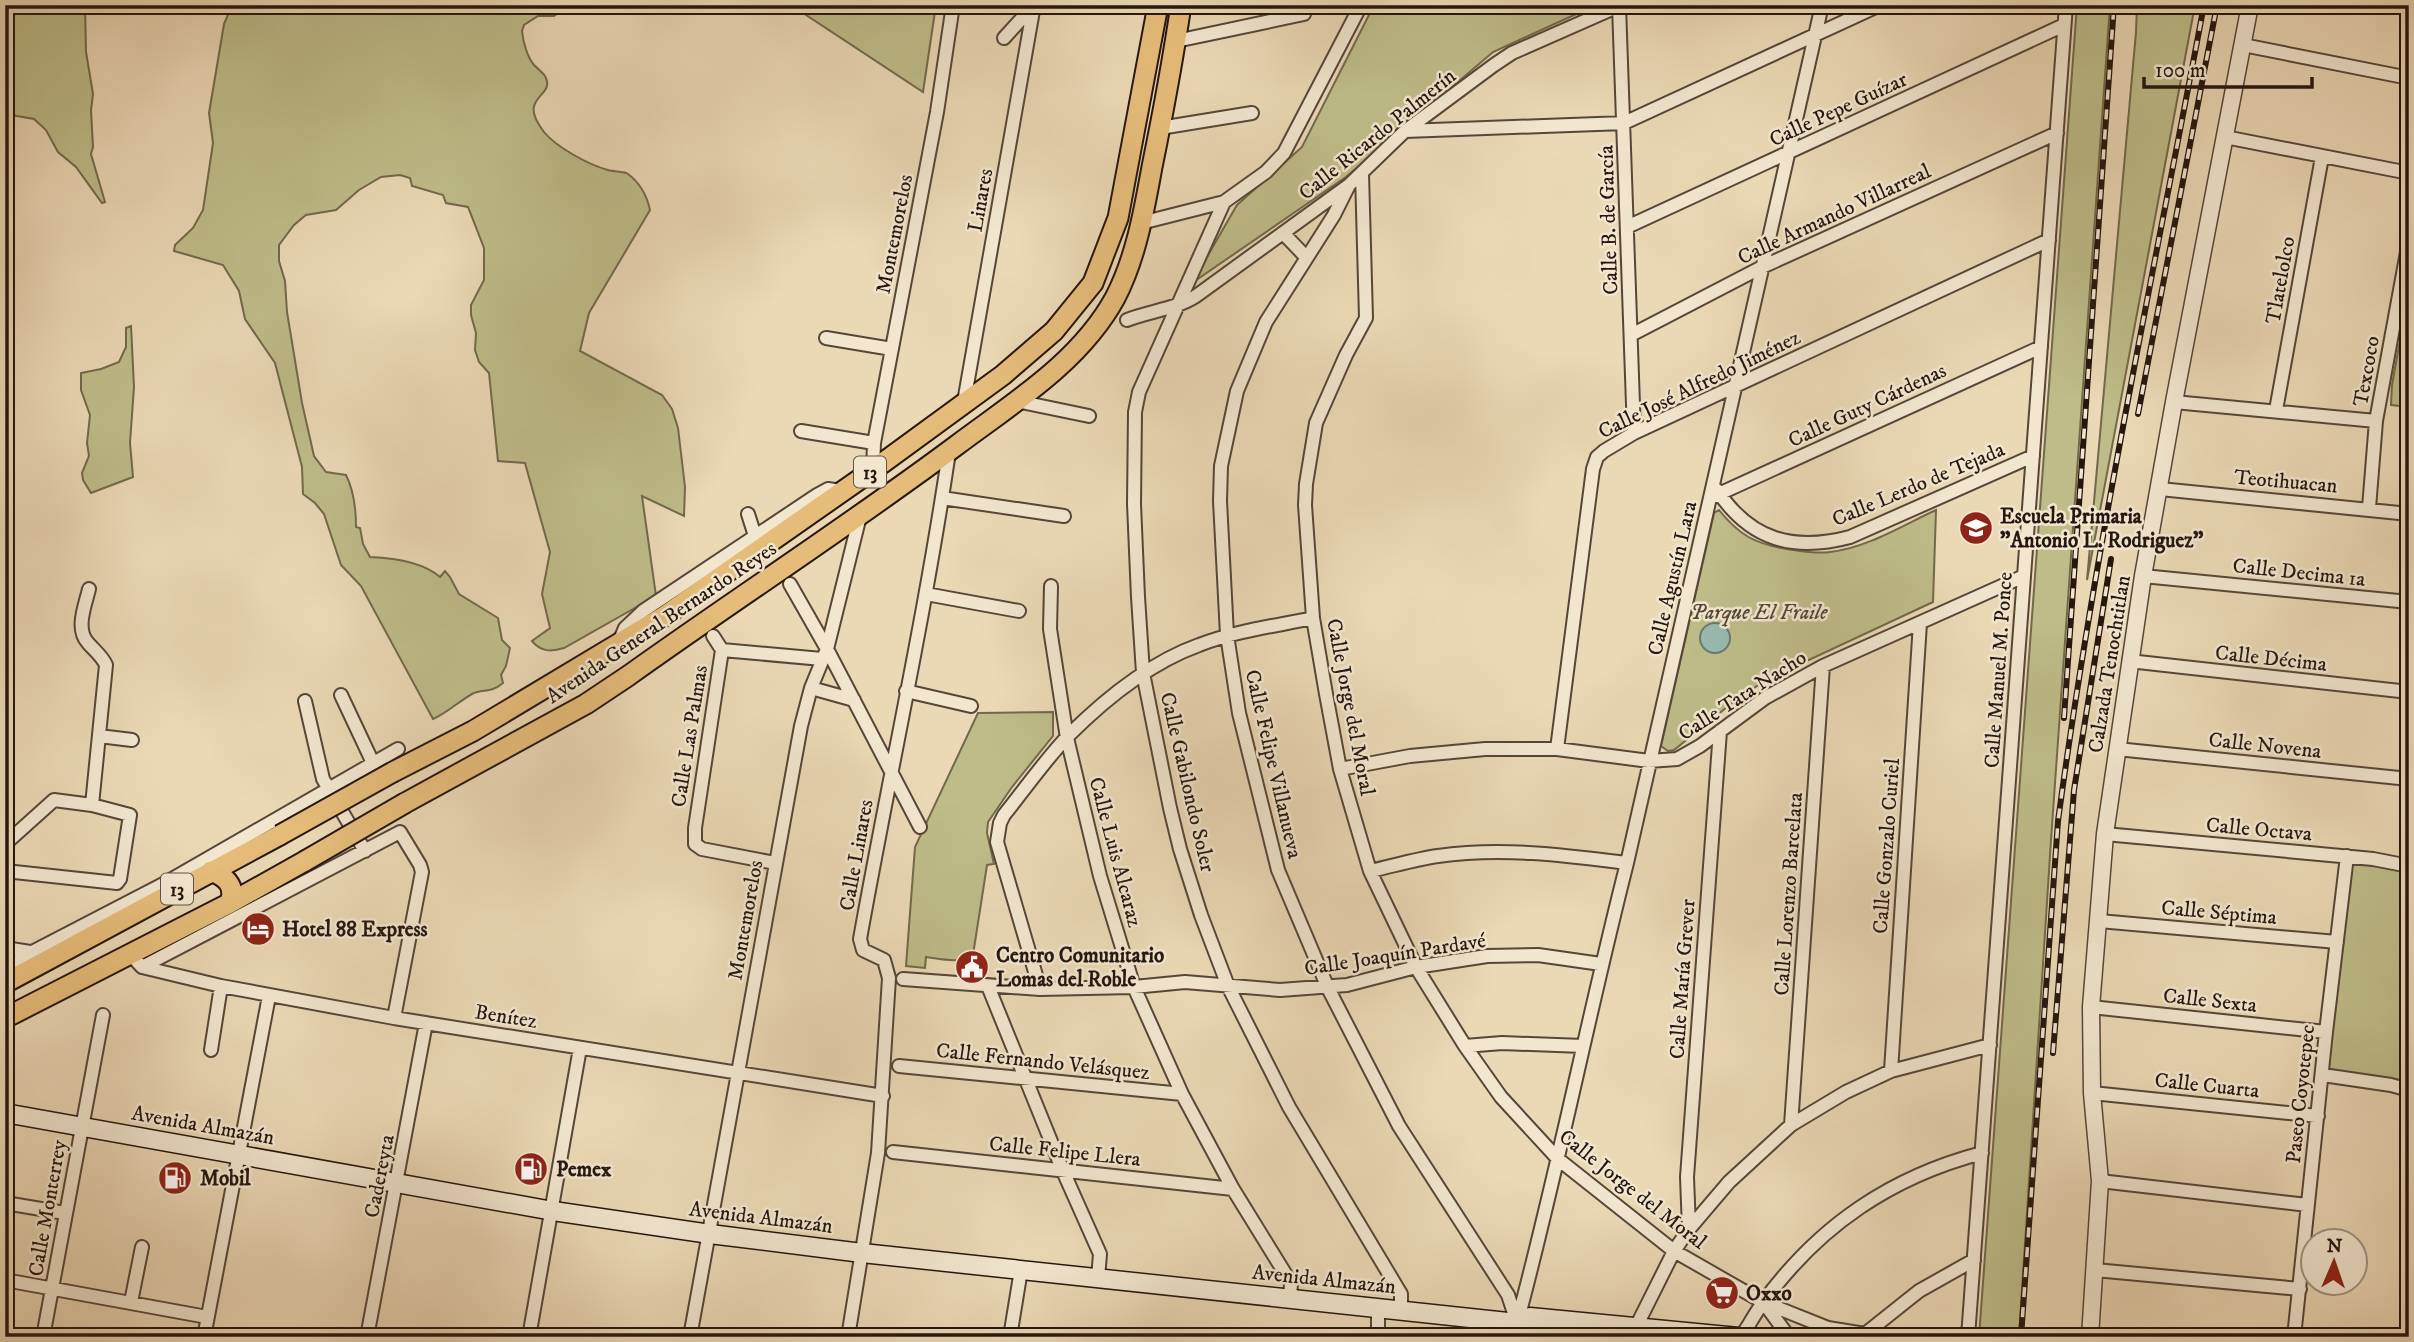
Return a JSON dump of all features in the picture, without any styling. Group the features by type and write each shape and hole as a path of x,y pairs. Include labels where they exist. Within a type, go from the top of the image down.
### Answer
{"main road":[{"name":"Avenida General Bernardo Reyes","path":"5,983 75,946 169,887 211,871 473,731 663,617 873,470 1013,367 1064,321 1093,283 1118,218 1158,5"},
{"name":"13","path":"1141,223 1181,5"},
{"name":"Avenida General Bernardo Reyes","path":"5,1018 83,979 136,960 230,903 609,689 860,516 1017,401 1075,351 1110,307 1122,283 1141,223"},
{"path":"473,731 471,751 478,757 489,758"},
{"path":"211,871 230,883 230,903"},
{"name":"Avenida Almazán","path":"5,1114 553,1211 710,1234 862,1253 1517,1323 1528,1331 1589,1337"},
{"name":"Avenida Almazán","path":"1517,1323 1530,1317 1739,1337"}],"street":[{"name":"Montemorelos","path":"873,470 874,443 937,112 953,5"},
{"path":"1004,38 1034,5"},
{"name":"Linares","path":"964,402 1034,5"},
{"path":"1141,223 1224,202 1266,172 1284,153 1361,5"},
{"name":"Calle Agustín Lara","path":"1517,1323 1714,492 1734,385 1822,5"},
{"path":"1405,131 1624,123 1880,5"},
{"name":"Calle Manuel M. Ponce","path":"1968,1337 2066,5"},
{"name":"Calzada Tenochtitlan","path":"2090,1337 2100,1181 2092,1093 2091,1007 2105,834 2143,576 2250,5"},
{"name":"Calle B. de García","path":"1620,6 1634,433"},
{"name":"Calle Ricardo Palmerín","path":"1127,320 1179,305 1196,296 1349,186 1405,131 1512,53 1620,6"},
{"path":"1176,41 1304,14"},
{"name":"Calle Pepe Guízar","path":"1627,228 2064,25"},
{"path":"2243,45 2409,78"},
{"path":"1160,128 1252,113"},
{"name":"Calle Armando Villarreal","path":"1631,335 1762,267 2056,133"},
{"path":"2225,137 2409,173"},
{"name":"Tlatelolco","path":"2276,410 2322,156"},
{"name":"Calle Jorge del Moral","path":"1362,174 1366,318 1346,355 1316,423 1308,465 1306,505 1313,618 1340,769 1370,871 1416,967 1465,1046 1501,1097 1558,1159 1674,1251 1763,1302 1828,1328 1865,1334 1919,1291 1974,1260"},
{"name":"Calle Felipe Villanueva","path":"1349,186 1266,322 1237,391 1227,432 1220,501 1227,635 1239,713 1278,870 1328,988 1399,1126 1508,1295 1517,1323"},
{"name":"Calle Gabilondo Soler","path":"1224,202 1140,386 1136,403 1134,504 1143,673 1180,849 1228,986 1290,1107 1401,1294 1401,1310"},
{"path":"1283,233 1306,257"},
{"name":"Calle José Alfredo Jiménez","path":"1557,749 1594,463 1607,448 1734,385 2049,240"},
{"name":"Texcoco","path":"2369,509 2376,421 2409,241"},
{"path":"826,338 892,349"},
{"name":"Calle Guty Cárdenas","path":"1714,492 2041,346"},
{"path":"1017,401 1089,416"},
{"path":"2174,402 2376,421"},
{"path":"801,431 874,443"},
{"name":"Calle Linares","path":"862,1253 878,1153 889,973 884,960 863,950 860,939 926,594 948,452"},
{"name":"Calle Lerdo de Tejada","path":"1714,492 1739,518 1759,532 1789,541 1824,542 1850,537 2033,456"},
{"path":"619,642 625,628 643,611 822,492 828,489 843,491"},
{"name":"Teotihuacan","path":"2160,489 2409,514"},
{"path":"942,498 1064,516"},
{"path":"748,514 755,536"},
{"name":"Montemorelos","path":"690,1337 801,726 811,688 825,654 860,516"},
{"name":"Calle Tata Nacho","path":"1340,769 1461,750 1557,749 1649,761 1677,760 1765,698 1823,666 2024,576"},
{"name":"Calle Decima 1a","path":"2143,576 2409,602"},
{"path":"790,584 825,654 854,700 920,827"},
{"name":"Calle Luis Alcaraz","path":"1051,586 1050,629 1067,738 1100,876 1134,987 1182,1094 1233,1189 1291,1283 1290,1299"},
{"path":"89,589 82,631 85,641 99,653 106,665 92,805"},
{"path":"926,594 1019,611"},
{"path":"1040,989 998,849 998,831 1004,815 1067,738 1102,705 1143,673 1196,646 1227,635 1313,618"},
{"name":"Calle Gonzalo Curiel","path":"1891,1071 1920,623"},
{"name":"Calle Las Palmas","path":"713,636 722,650 695,828 696,845 702,849 775,863"},
{"path":"722,650 825,654"},
{"name":"Calle Décima","path":"2129,661 2409,692"},
{"name":"Calle Lorenzo Barcelata","path":"1791,1125 1823,666"},
{"path":"811,688 854,700"},
{"path":"906,691 971,706"},
{"path":"341,695 373,764"},
{"path":"305,701 323,779 365,851"},
{"name":"Calle María Grever","path":"1689,1229 1687,1177 1720,731"},
{"path":"99,736 132,740"},
{"path":"5,966 169,887 327,789 398,749"},
{"name":"Calle Novena","path":"2117,749 2409,779"},
{"path":"5,844 57,799 130,814 118,883 5,871"},
{"path":"136,960 400,832 420,865 421,878 394,1018"},
{"name":"Calle Octava","path":"2105,834 2347,856 2409,866"},
{"path":"1370,871 1437,856 1479,853 1552,853 1626,863"},
{"name":"Paseo Coyotepec","path":"2305,1226 2347,856"},
{"name":"Calle Séptima","path":"2099,921 2337,942"},
{"path":"5,948 30,952"},
{"name":"Calle Joaquín Pardavé","path":"903,979 1040,989 1134,987 1185,982 1280,990 1328,988 1416,967 1487,956 1538,955 1601,964"},
{"name":"Benítez","path":"136,960 221,986 269,996 883,1096"},
{"path":"211,1050 221,986"},
{"path":"988,986 1063,1171 1100,1254 1098,1278"},
{"path":"204,1337 269,996"},
{"name":"Calle Sexta","path":"2091,1007 2326,1032"},
{"name":"Calle Monterrey","path":"43,1337 103,1015"},
{"name":"Cadereyta","path":"368,1337 426,1023"},
{"path":"1465,1046 1502,1043 1583,1046"},
{"path":"1636,1327 1674,1251 1689,1229 1729,1182 1791,1125 1891,1071 1990,1045"},
{"path":"529,1337 580,1048"},
{"name":"Calle Fernando Velásquez","path":"899,1066 1182,1094"},
{"path":"2323,1075 2409,1090"},
{"name":"Calle Cuarta","path":"2092,1093 2318,1116"},
{"name":"Calle Felipe Llera","path":"893,1152 1233,1189"},
{"path":"1739,1337 1763,1302 1803,1254 1848,1214 1918,1173 1982,1153"},
{"path":"2100,1181 2307,1205"},
{"path":"5,1203 65,1213"},
{"path":"131,1302 142,1247"},
{"path":"848,1337 862,1253"},
{"path":"1010,1337 1021,1270"},
{"path":"2095,1270 2298,1289"},
{"path":"5,1280 208,1317"},
{"name":"Paseo Coyotepec","path":"2294,1337 2299,1296"},
{"path":"1763,1302 1789,1337"},
{"path":"1378,1308 1378,1337"}],"green space":[{"path":"5,5 85,5 86,52 93,94 91,154 105,202 102,203 76,167 58,152 46,130 34,119 5,114"},
{"path":"232,5 580,5 567,7 554,16 538,16 524,25 522,31 527,53 545,76 547,83 546,89 535,104 536,120 549,138 573,155 600,168 628,174 639,186 649,205 650,210 589,313 580,351 662,395 672,409 678,428 685,487 684,516 642,496 656,596 564,648 555,650 543,649 532,641 550,628 542,594 550,552 525,463 498,461 489,373 479,362 475,350 476,333 471,315 471,305 484,280 484,248 468,207 446,203 443,195 412,186 410,178 400,175 381,177 359,190 336,210 306,215 294,225 279,245 279,261 285,281 287,312 302,403 314,456 326,472 346,475 354,500 356,527 360,528 363,544 370,557 416,564 440,577 445,571 459,594 498,618 502,640 510,648 501,675 503,683 494,689 472,694 433,719 361,586 341,565 324,514 303,494 302,467 275,363 245,319 239,291 223,265 174,251 175,245 193,228 203,210 213,143 209,113 224,24"},
{"path":"793,5 936,5 923,92 794,7"},
{"path":"1374,5 1596,5 1493,52 1346,177 1192,283 1237,205 1302,147"},
{"path":"2077,5 2110,5 2019,1337 1979,1337"},
{"path":"2137,5 2195,5 2087,580 2136,32"},
{"path":"2409,290 2409,407 2391,405 2392,385"},
{"path":"131,326 134,387 130,443 133,477 91,493 82,473 89,456 87,443 90,415 81,390 81,373 119,362 126,347 126,328"},
{"name":"Parque El Fraile","path":"1719,510 1741,532 1757,541 1776,547 1819,553 1858,546 1936,510 1933,602 1768,679 1737,699 1674,750 1668,751 1661,746 1714,513"},
{"path":"1053,712 1053,736 988,822 987,833 994,864 987,865 973,955 957,960 926,957 925,968 906,966 915,847 978,713"},
{"path":"2347,856 2409,866 2409,1090 2323,1075"}],"water":[{"path":"1715,623 1726,627 1730,638 1726,649 1715,653 1704,649 1700,638 1704,627"}],"railway":[{"path":"2064,718 2114,5"},
{"path":"2021,1337 2058,821 2107,514 2204,5"},
{"path":"2138,414 2217,5"},
{"path":"2053,1053 2074,790 2111,559"}],"place":[{"name":"Escuela Primaria \"Antonio L. Rodriguez\"","path":"1976,528"},
{"name":"Hotel 88 Express","path":"258,929"},
{"name":"Centro Comunitario Lomas del Roble","path":"972,967"},
{"name":"Pemex","path":"531,1169"},
{"name":"Mobil","path":"175,1178"},
{"name":"Oxxo","path":"1722,1293"}]}
